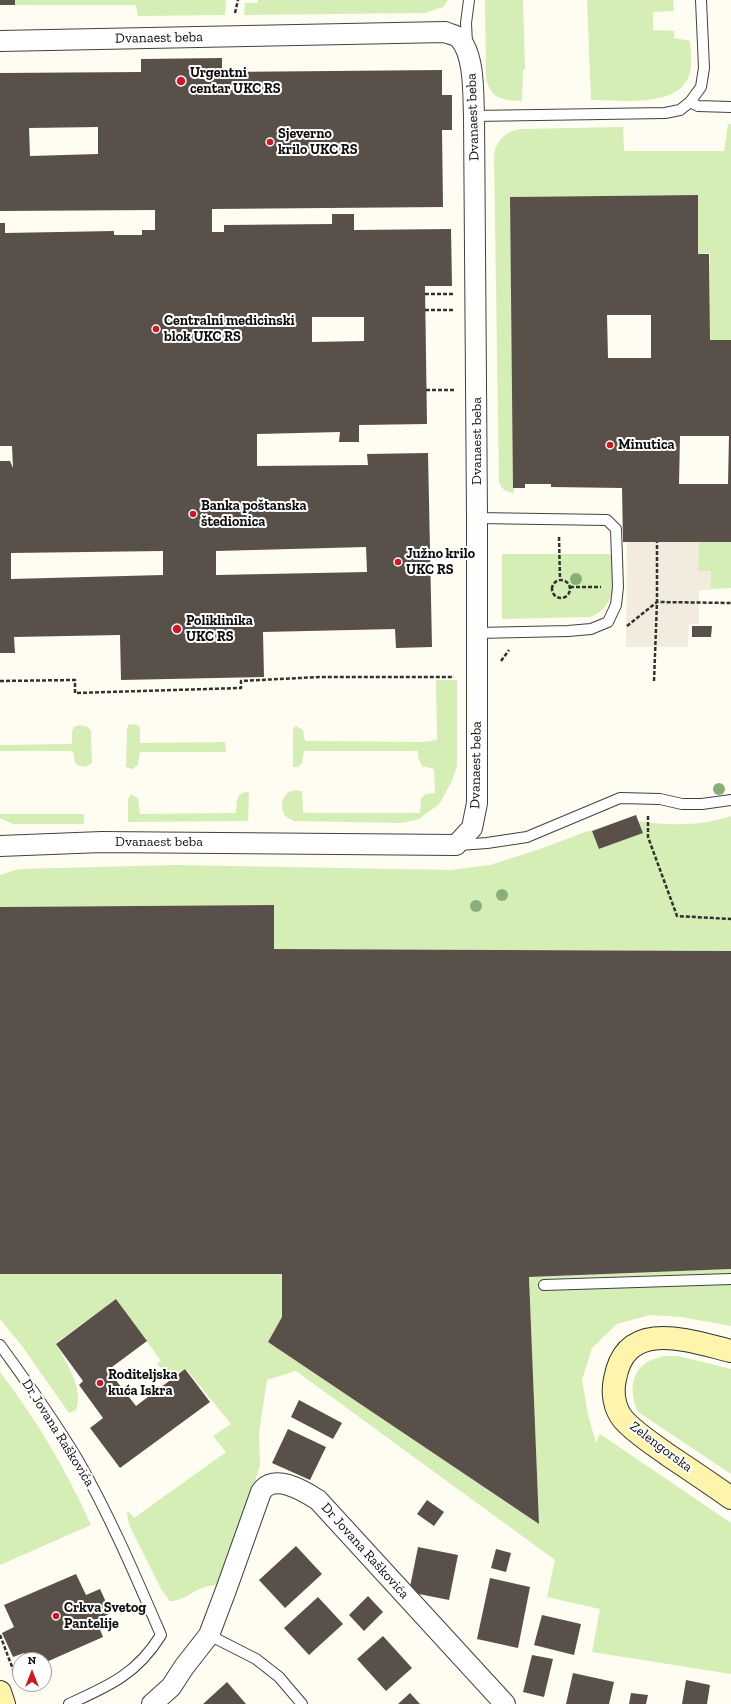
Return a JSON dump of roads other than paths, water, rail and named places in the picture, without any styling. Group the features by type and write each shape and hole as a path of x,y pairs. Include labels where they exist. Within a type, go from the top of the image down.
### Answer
{"street":[{"name":"Dvanaest beba","path":"0,41 445,32 458,37 468,56 472,76 474,116 477,518 477,803 472,828 456,845 102,842 0,846"},
{"name":"Zelengorska","path":"731,1351 682,1339 653,1337 637,1343 626,1352 617,1368 612,1393 622,1418 642,1437 731,1498"},
{"name":"Dr Jovana Raškovića","path":"152,1704 171,1687 184,1667 209,1635 261,1492 264,1486 270,1483 287,1485 305,1492 318,1500 506,1704"},
{"path":"0,1692 4,1704"}],"lane":[{"path":"468,56 466,23 469,0"},
{"path":"474,116 665,113 680,110 690,102 701,87 704,68 701,0"},
{"path":"690,102 698,106 731,107"},
{"path":"477,518 558,518 607,520 616,529 618,587 616,605 608,622 599,626 568,631 477,633"},
{"path":"456,845 487,843 527,837 620,798 660,798 682,804 702,804 731,800"},
{"path":"544,1285 731,1279"},
{"name":"Dr Jovana Raškovića","path":"0,1345 47,1410 78,1461 103,1509 162,1635 143,1661 128,1673 100,1690 69,1704"},
{"path":"209,1635 256,1659 279,1677 302,1704"}],"place":[{"name":"Urgentni centar UKC RS","path":"181,81"},
{"name":"Sjeverno krilo UKC RS","path":"270,142"},
{"name":"Centralni medicinski blok UKC RS","path":"156,329"},
{"name":"Minutica","path":"610,445"},
{"name":"Banka poštanska štedionica","path":"193,514"},
{"name":"Južno krilo UKC RS","path":"398,562"},
{"name":"Poliklinika UKC RS","path":"177,629"},
{"name":"Roditeljska kuća Iskra","path":"100,1383"},
{"name":"Crkva Svetog Pantelije","path":"56,1616"}]}
